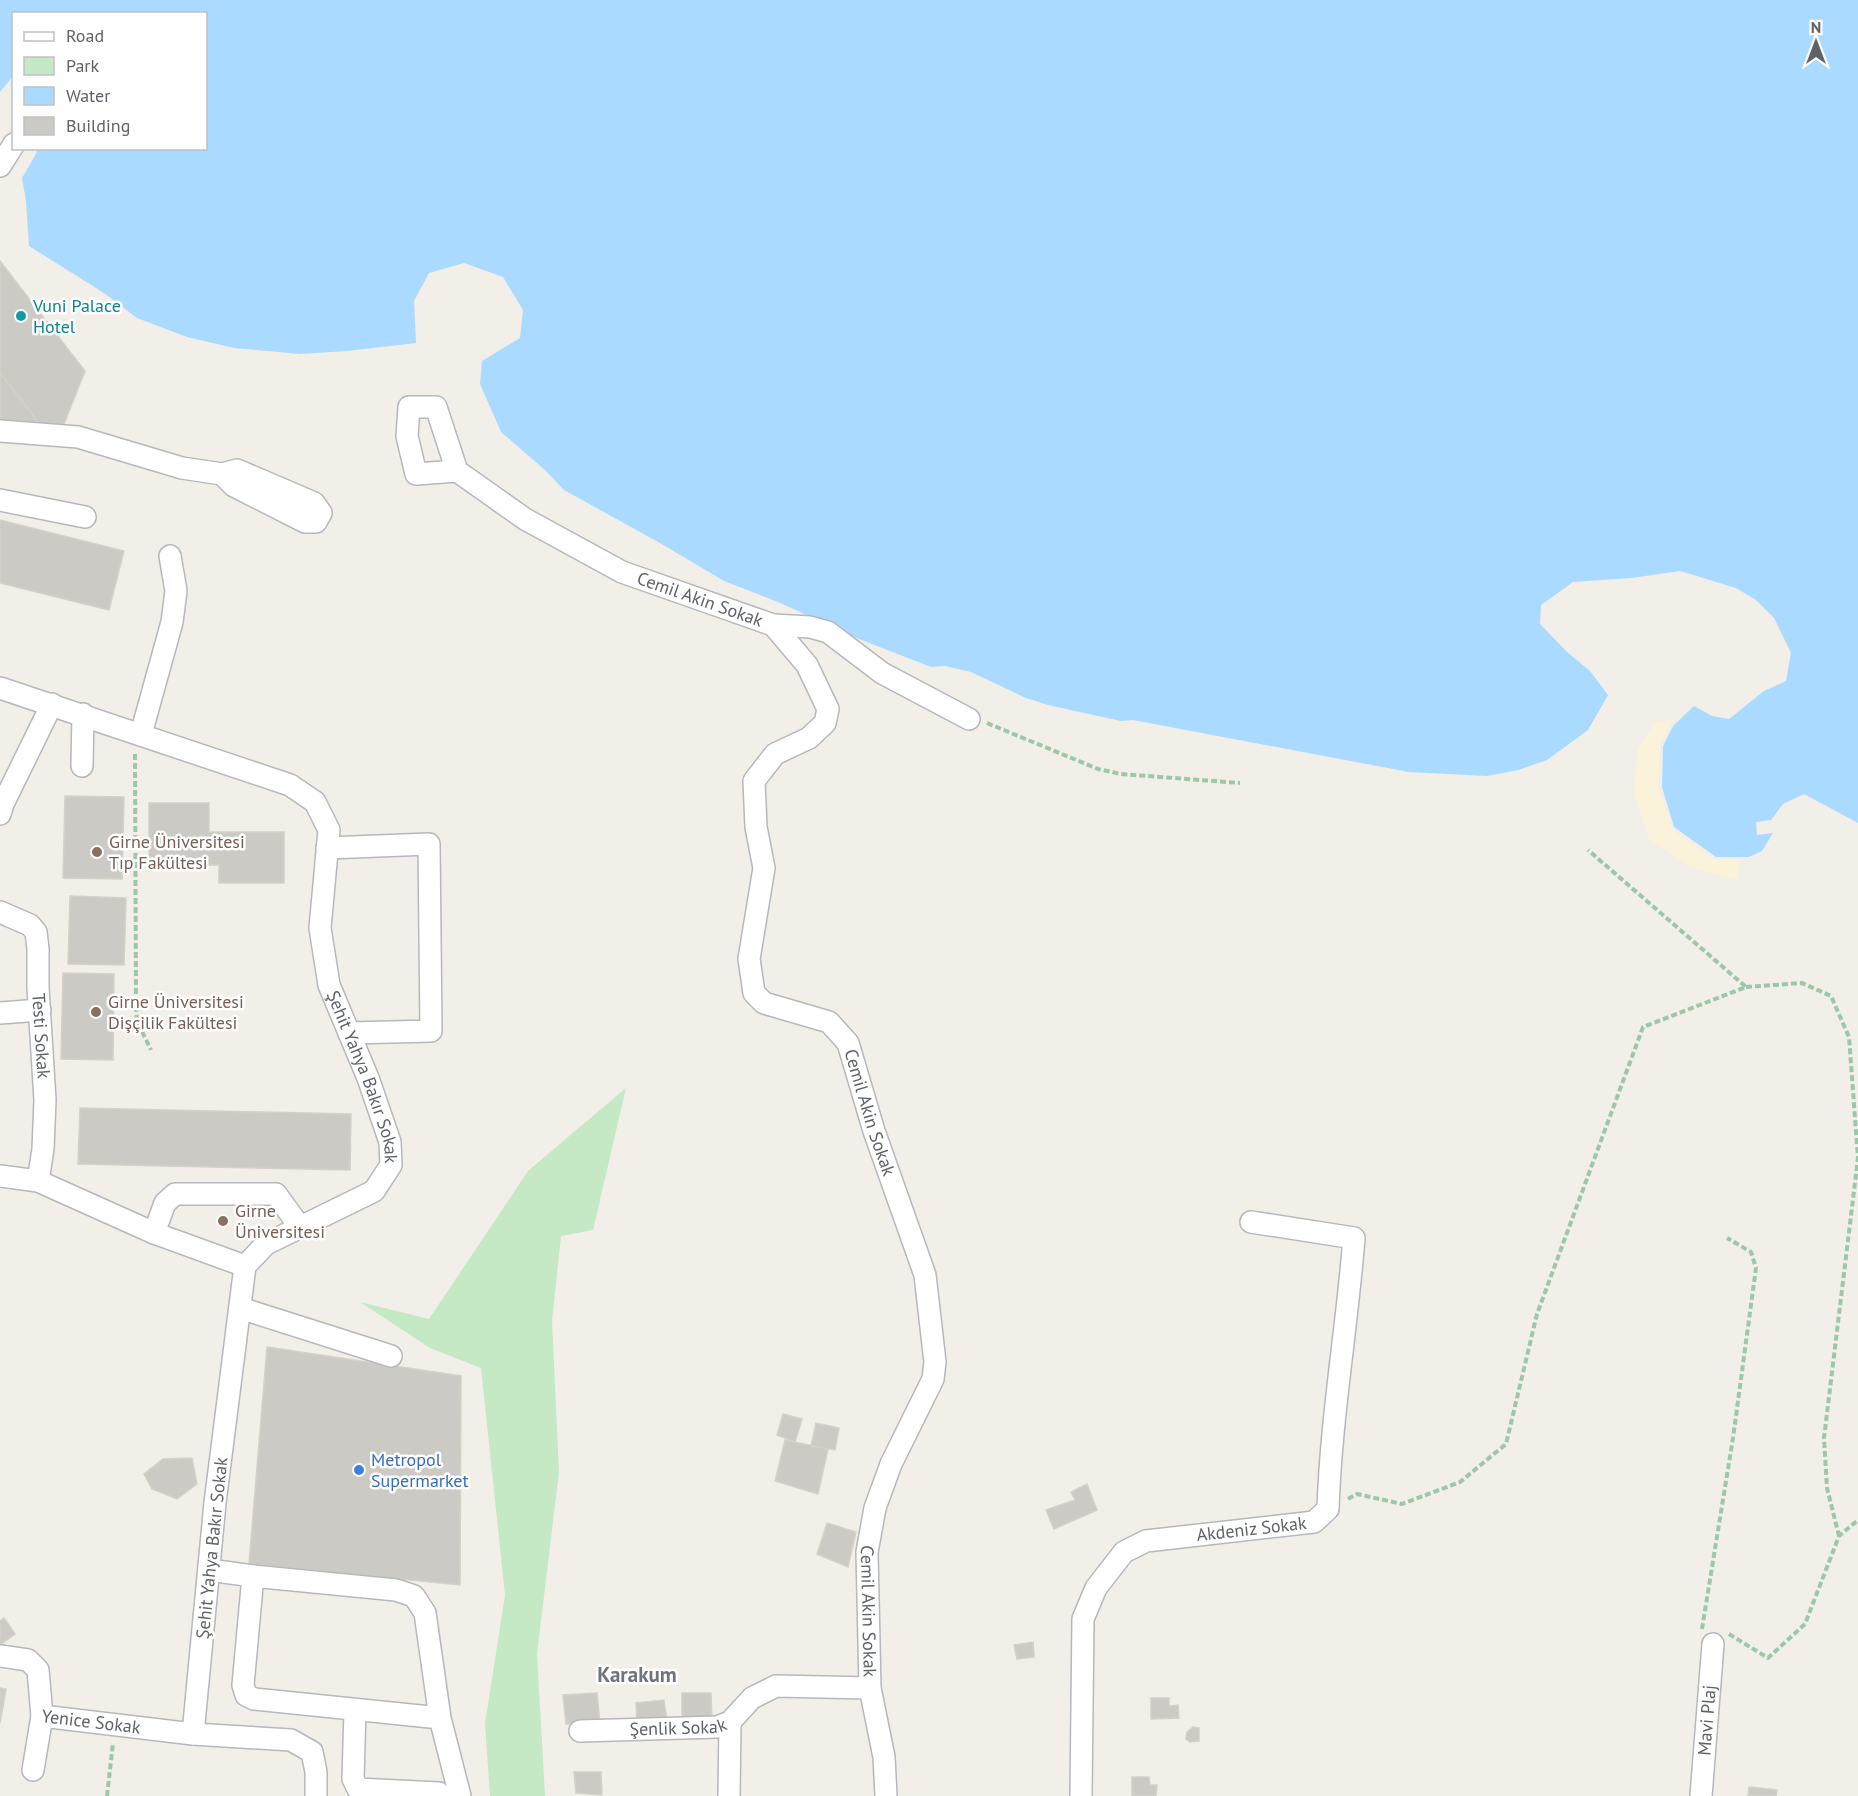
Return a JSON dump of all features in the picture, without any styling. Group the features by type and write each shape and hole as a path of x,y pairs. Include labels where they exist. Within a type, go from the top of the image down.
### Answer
{"street":[{"path":"0,166 12,147"},
{"path":"0,431 78,437 182,468 222,474"},
{"name":"Cemil Akin Sokak","path":"457,471 525,519 622,572 773,625 807,664 828,709 825,723 809,738 775,754 754,781 756,827 764,868 749,959 754,993 764,1003 829,1022 848,1043 874,1131 925,1275 935,1362 933,1379 891,1464 874,1508 867,1552 870,1688 884,1757 886,1796"},
{"path":"0,500 85,517"},
{"path":"138,733 172,622 176,591 170,556"},
{"path":"773,625 810,627 828,632 882,673 969,719"},
{"name":"Şehit Yahya Bakır Sokak","path":"0,688 290,785 315,802 328,830 320,928 329,985 368,1078 390,1142 391,1165 374,1191 266,1244 245,1266 216,1492 193,1734"},
{"path":"0,813 52,704"},
{"path":"82,766 83,714"},
{"path":"327,848 429,844 431,1031 349,1033"},
{"name":"Testi Sokak","path":"0,912 30,925 36,932 45,1100 43,1149 38,1180"},
{"path":"0,1013 40,1010"},
{"path":"0,1176 38,1180 154,1233 245,1266"},
{"path":"154,1233 165,1203 176,1194 276,1194 300,1227"},
{"name":"Akdeniz Sokak","path":"1081,1796 1083,1619 1096,1588 1124,1552 1146,1541 1314,1522 1329,1509 1330,1462 1346,1331 1354,1238 1251,1222"},
{"path":"240,1308 391,1356"},
{"path":"209,1570 396,1590 414,1596 425,1612 440,1719 446,1795 358,1789 353,1779 355,1710"},
{"path":"253,1576 243,1686 246,1695 254,1699 440,1719"},
{"name":"Mavi Plaj","path":"1701,1796 1707,1638"},
{"name":"Yenice Sokak","path":"0,1656 28,1660 38,1670 42,1716 193,1734"},
{"name":"Şenlik Sokak","path":"580,1731 717,1727 730,1722 752,1698 776,1686 870,1688"},
{"path":"33,1770 42,1716"},
{"path":"729,1796 730,1722"},
{"path":"193,1734 291,1740 312,1752 316,1772 316,1796"}],"path":[{"path":"969,719 989,724 1098,769 1121,774 1240,783"},
{"path":"138,733 136,1004 137,1021 151,1050"},
{"path":"1588,850 1746,987"},
{"path":"1329,1509 1357,1494 1402,1504 1460,1482 1506,1444 1537,1314 1643,1027 1746,987 1802,983 1831,996 1849,1037 1858,1158 1824,1438 1827,1488 1839,1536"},
{"path":"1707,1638 1756,1268 1751,1252 1727,1238"},
{"path":"1707,1638 1722,1630 1768,1658 1805,1624 1839,1536 1858,1520"},
{"path":"107,1796 115,1724"}],"green space":[{"path":"626,1088 593,1230 561,1236 552,1321 559,1472 537,1654 545,1796 490,1796 485,1724 505,1595 481,1368 430,1348 360,1302 429,1319 528,1171"}],"sand":[{"path":"1672,720 1660,745 1658,787 1673,830 1713,859 1740,860 1736,880 1690,867 1649,839 1634,793 1638,749 1655,722"}],"water":[{"path":"0,0 1858,0 1858,823 1804,794 1783,804 1771,820 1756,822 1757,835 1773,833 1762,851 1749,857 1716,857 1674,827 1662,787 1663,746 1673,726 1694,706 1712,716 1729,719 1764,691 1786,681 1791,653 1774,618 1756,600 1736,588 1680,571 1631,578 1573,582 1541,605 1540,624 1567,652 1590,671 1608,695 1588,730 1547,760 1518,770 1487,776 1409,772 1133,720 1121,721 1048,705 1026,698 971,672 945,666 931,667 859,639 778,602 724,581 564,490 501,432 480,384 482,361 520,338 523,310 503,277 464,263 429,273 414,301 416,343 300,354 234,348 187,337 137,318 104,293 29,246 22,178 37,150 207,150 207,12 12,12 12,77 0,92"}],"building":[{"name":"Vuni Palace Hotel","path":"0,261 85,371 64,424 39,423 0,373"},
{"path":"0,373 39,423 0,420"},
{"path":"0,520 124,551 109,610 0,583"},
{"path":"65,796 124,797 122,879 63,878"},
{"path":"149,803 209,803 209,832 284,832 284,883 219,883 219,865 149,865"},
{"path":"70,896 126,898 124,965 68,964"},
{"path":"63,973 114,974 113,1060 61,1059"},
{"path":"80,1108 351,1114 350,1170 78,1164"},
{"name":"Metropol Supermarket","path":"267,1347 461,1376 460,1585 249,1564"},
{"path":"783,1414 802,1419 795,1442 777,1435"},
{"path":"816,1423 839,1428 835,1450 811,1446"},
{"path":"785,1440 828,1449 818,1494 775,1481"},
{"path":"192,1458 197,1484 177,1499 152,1489 144,1474 163,1459"},
{"path":"1087,1484 1097,1510 1054,1529 1046,1510 1075,1500 1071,1492"},
{"path":"827,1523 856,1532 848,1567 817,1554"},
{"path":"4,1618 15,1634 0,1645 0,1621"},
{"path":"1033,1642 1034,1657 1017,1659 1014,1645"},
{"path":"0,1688 6,1689 0,1723"},
{"path":"597,1693 600,1723 566,1724 563,1695"},
{"path":"682,1693 711,1693 712,1720 682,1718"},
{"path":"1151,1698 1169,1698 1169,1706 1178,1705 1179,1718 1151,1719"},
{"path":"664,1700 667,1721 637,1723 636,1703"},
{"path":"1193,1727 1199,1728 1199,1741 1190,1742 1186,1739 1187,1732"},
{"path":"574,1772 601,1772 602,1795 576,1793"},
{"path":"1132,1777 1149,1777 1150,1785 1157,1785 1156,1796 1132,1796"},
{"path":"1749,1787 1777,1790 1776,1796 1748,1796"}],"place":[{"name":"Vuni Palace Hotel","path":"21,316"},
{"name":"Girne Üniversitesi Tıp Fakültesi","path":"97,852"},
{"name":"Girne Üniversitesi Dişçilik Fakültesi","path":"96,1012"},
{"name":"Girne Üniversitesi","path":"223,1221"},
{"name":"Metropol Supermarket","path":"359,1470"}],"district":[{"name":"Karakum","path":"637,1675"}]}
